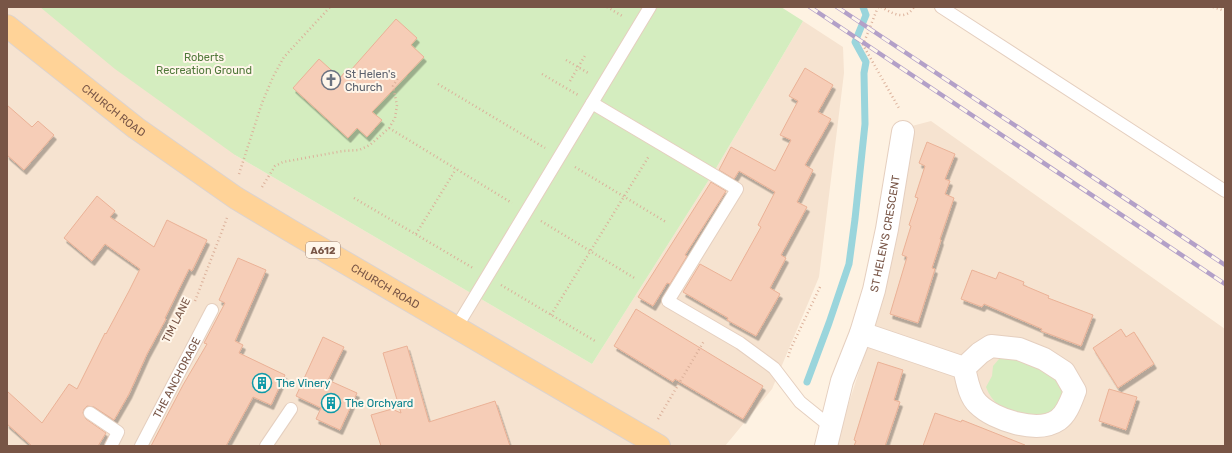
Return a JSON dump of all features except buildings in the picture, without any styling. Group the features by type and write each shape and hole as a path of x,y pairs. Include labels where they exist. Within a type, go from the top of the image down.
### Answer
{"main road":[{"name":"CHURCH ROAD","path":"7,26 136,128 240,200 456,328 653,442"}],"street":[{"name":"ST HELEN'S CRESCENT","path":"828,437 842,381 861,333 874,290 886,237 903,132"},
{"path":"861,333 964,368"},
{"path":"991,346 1019,349 1044,359 1064,372 1075,391 1068,408 1058,420 1045,426 1025,425 994,416 977,404 968,386 964,368 980,353 991,346"}],"lane":[{"path":"456,328 650,7"},
{"path":"941,7 1225,191"},
{"path":"592,103 736,188 668,301 740,344 774,368 828,437"},
{"name":"THE ANCHORAGE","path":"141,446 212,310"},
{"path":"266,446 291,409"},
{"path":"90,413 118,432 111,446"}],"path":[{"path":"240,200 252,132 273,77 284,56 330,7"},
{"path":"878,7 863,44 902,113 903,132"},
{"path":"881,7 904,15 909,14 914,7"},
{"path":"1213,7 1225,11"},
{"path":"570,81 586,54"},
{"path":"566,60 604,83"},
{"path":"542,74 592,103"},
{"path":"240,200 268,176 275,166 279,164 294,159 343,151 359,150 370,145 389,128 395,118 397,105 393,86 398,78"},
{"path":"389,128 398,134"},
{"path":"551,315 658,142"},
{"path":"416,234 456,169"},
{"name":"TIM LANE","path":"195,303 228,213 240,200"},
{"path":"781,377 791,348 821,285"},
{"path":"653,442 713,327"}],"shaded area":[{"path":"7,7 308,7 235,155 592,364 712,175 803,21 843,47 844,73 819,277 772,389 725,446 7,446"},
{"path":"931,121 1225,329 1225,446 835,446 874,325 912,126"}],"green space":[{"name":"Roberts Recreation Ground","path":"40,7 781,7 803,21 712,175 592,364 235,155 115,69"},
{"path":"1011,355 1050,369 1064,392 1056,412 1035,415 1015,413 1006,410 991,397 986,387 992,376 993,366 999,359"}],"waterway":[{"path":"807,382 849,264 865,124 864,73 866,62 855,42 866,15 863,7"}],"railway":[{"path":"810,7 1225,284"},
{"path":"837,7 1225,265"}],"place":[{"name":"St Helen's Church","path":"331,80"},
{"name":"The Vinery","path":"262,383"},
{"name":"The Orchyard","path":"331,403"}]}
